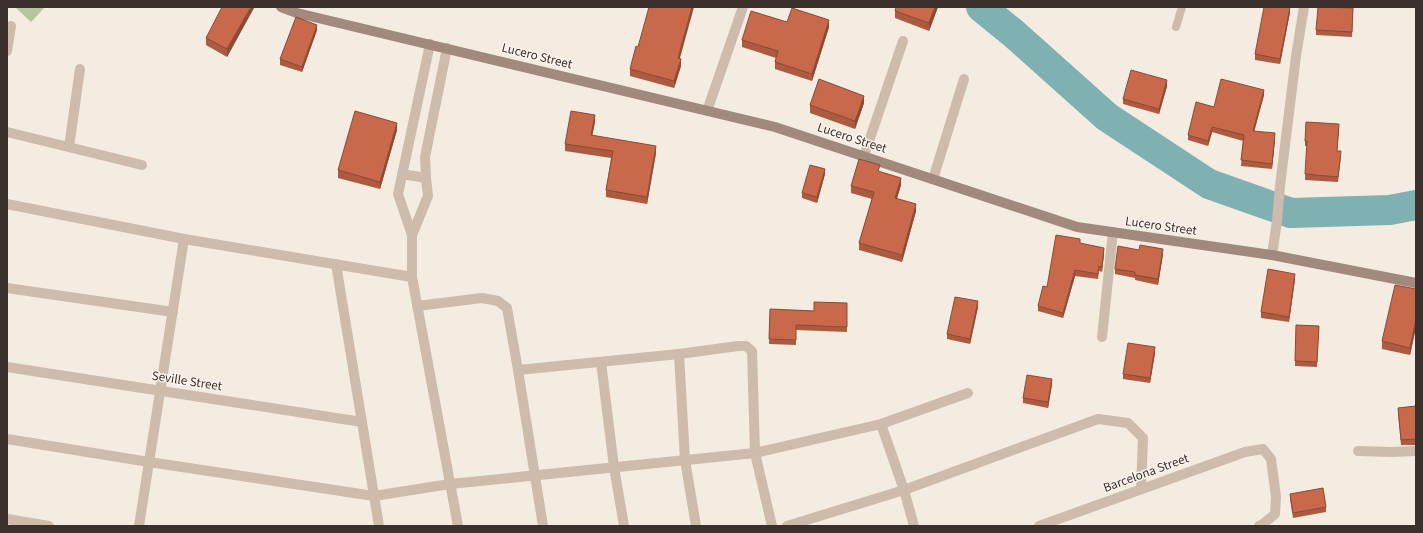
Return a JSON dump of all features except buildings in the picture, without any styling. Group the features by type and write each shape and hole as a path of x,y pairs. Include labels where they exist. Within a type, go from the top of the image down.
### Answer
{"street":[{"name":"Lucero Street","path":"281,7 297,13 774,127 933,178 1077,227 1272,255 1416,283"},
{"path":"707,110 743,7"},
{"path":"1272,255 1278,220 1280,186 1296,56 1304,7"},
{"path":"7,51 11,26"},
{"path":"864,156 903,41"},
{"path":"430,44 398,194 412,235 412,277 458,526"},
{"path":"412,235 428,196 425,157 447,48"},
{"path":"69,147 80,69"},
{"path":"933,178 964,79"},
{"path":"7,132 142,165"},
{"path":"402,174 426,178"},
{"path":"7,204 184,239 412,277"},
{"path":"1102,337 1113,232"},
{"path":"139,526 184,239"},
{"path":"336,264 380,526"},
{"path":"7,288 173,312"},
{"path":"417,306 482,298 498,300 507,308 543,526"},
{"path":"518,370 746,346 752,352 755,453 772,526"},
{"path":"679,354 685,460 696,526"},
{"path":"601,362 614,467 624,526"},
{"name":"Seville Street","path":"7,367 362,422"},
{"path":"7,439 374,496 450,484 755,453 881,424 968,393"},
{"path":"787,526 904,490 1098,420 1128,423 1143,438 1141,489"},
{"path":"881,424 904,490 914,526"},
{"name":"Barcelona Street","path":"1039,526 1245,452 1263,449 1271,459 1276,497 1275,514 1259,526"},
{"path":"1358,451 1416,451"},
{"path":"7,519 49,526"}],"lane":[{"path":"1176,27 1182,7"}],"green space":[{"path":"15,7 45,7 31,22"}],"waterway":[{"path":"981,7 1013,33 1107,117 1209,184 1291,213 1390,210 1416,205"}]}
